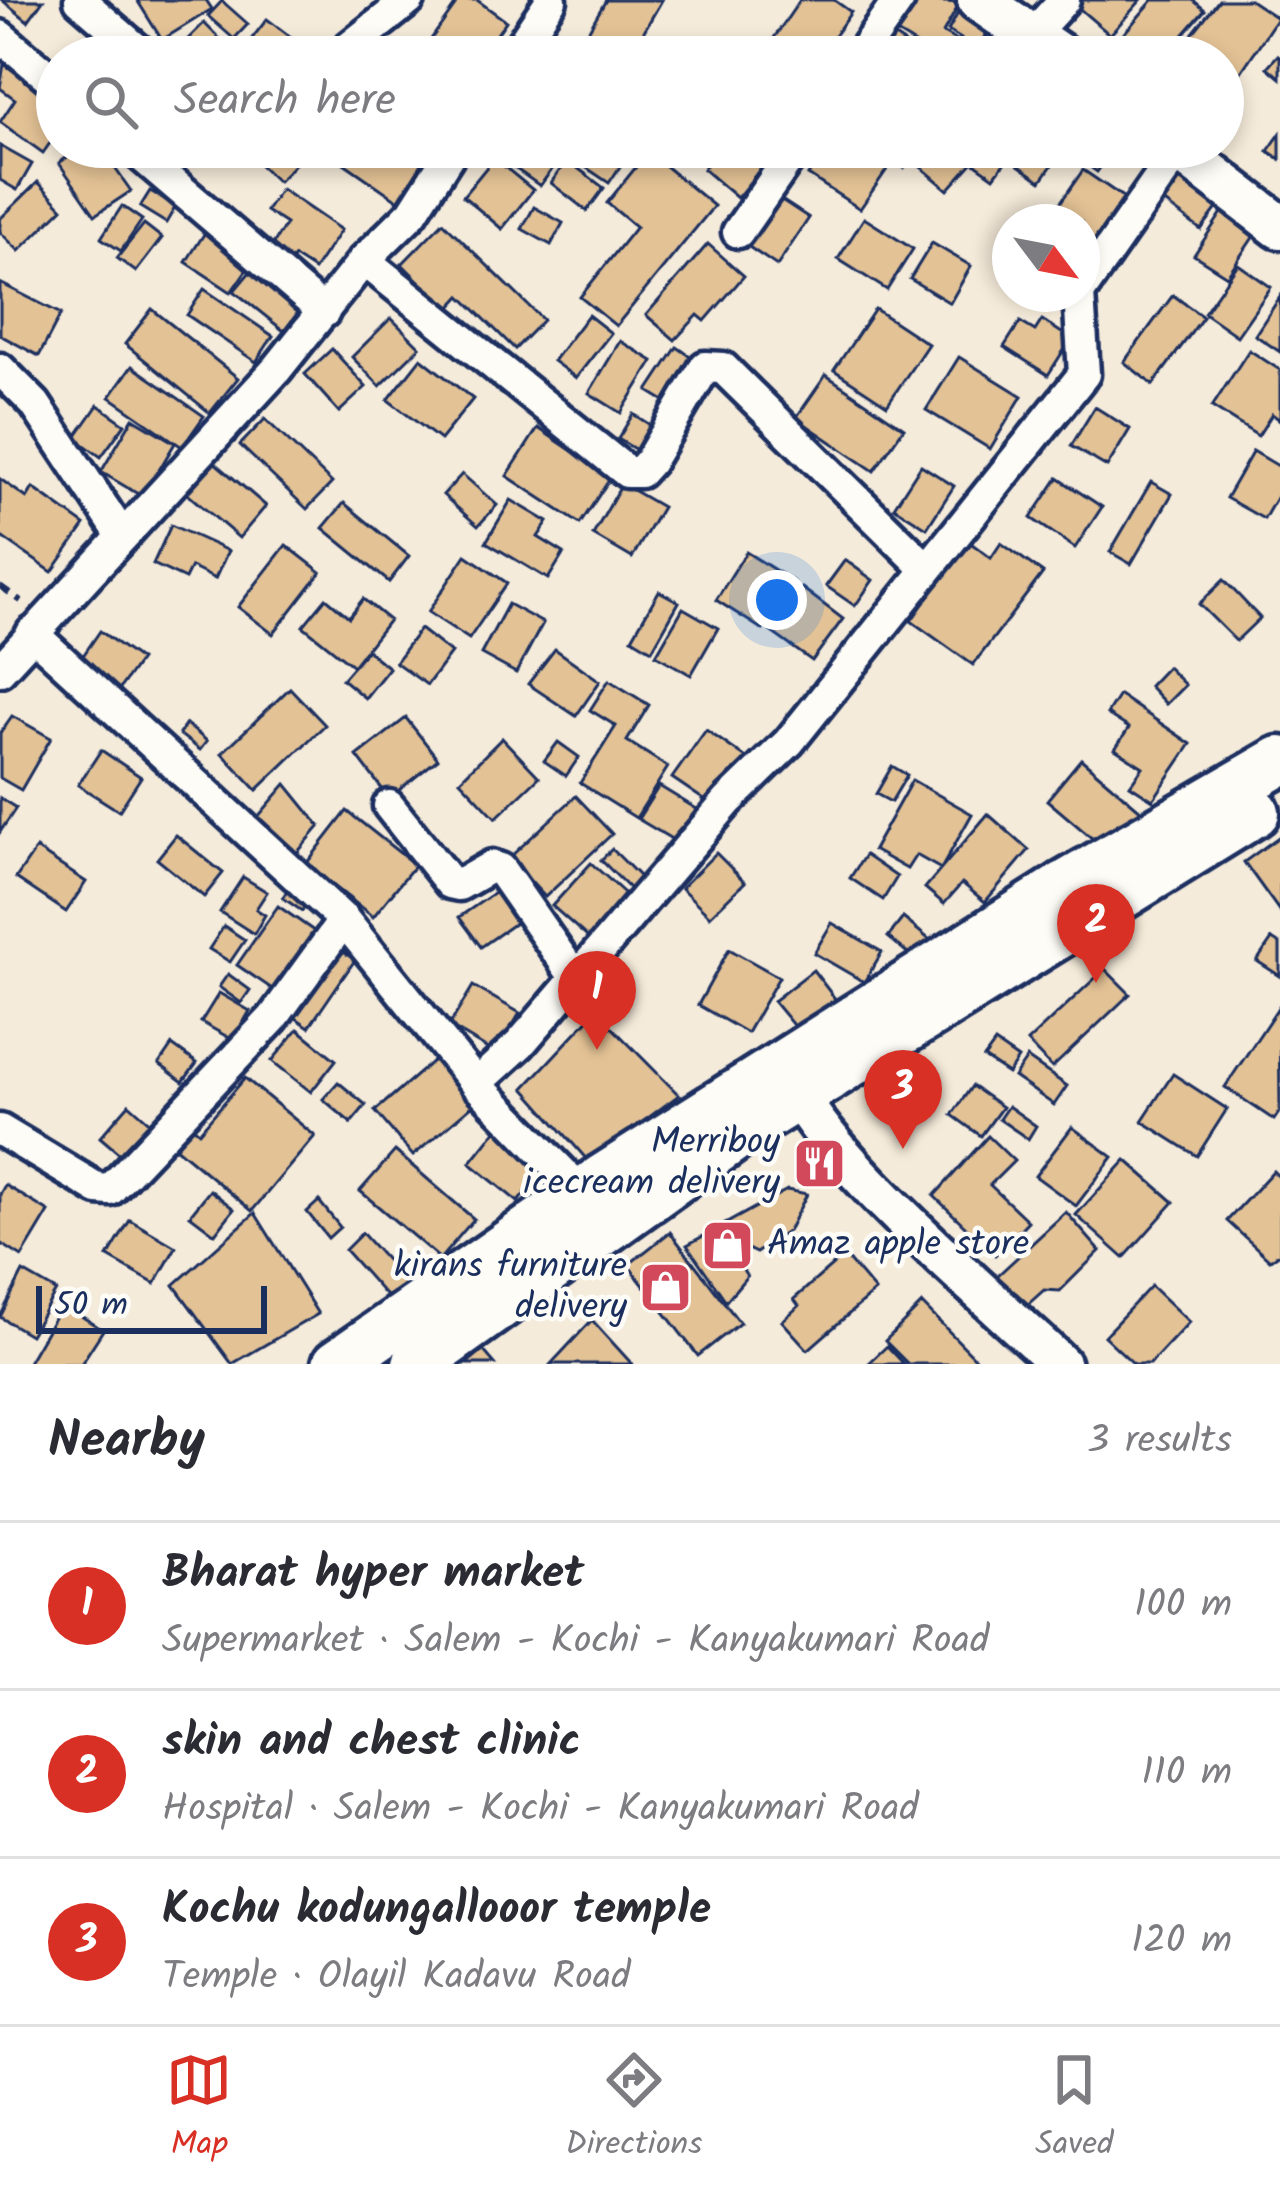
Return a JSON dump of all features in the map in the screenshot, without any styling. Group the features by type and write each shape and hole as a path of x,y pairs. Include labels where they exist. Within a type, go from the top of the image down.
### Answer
{"main road":[{"path":"979,0 1032,36"},
{"path":"1203,168 1280,227"},
{"path":"337,1364 583,1193 790,1081 1109,882 1280,761"},
{"path":"1109,882 1280,798"},
{"path":"417,1364 790,1081"}],"street":[{"path":"80,0 122,36"},
{"path":"364,36 409,0"},
{"path":"527,36 551,0"},
{"path":"874,36 899,0"},
{"path":"1051,36 1064,0"},
{"path":"0,36 36,66"},
{"path":"156,168 324,312"},
{"path":"0,670 324,312 364,260 412,213 441,168"},
{"path":"738,232 782,168"},
{"path":"1100,262 1163,168"},
{"path":"364,260 627,472 640,472 650,462 705,367 723,368 926,569"},
{"path":"476,1084 577,980 728,801 789,742 1084,374 1081,312"},
{"path":"0,369 34,404 121,534"},
{"path":"32,633 344,920 476,1084 583,1193"},
{"path":"389,806 450,883 459,885 492,866 500,869 577,980"},
{"path":"0,1130 98,1189 110,1190 273,1018 344,920"},
{"path":"790,1081 854,1168 1060,1364"}],"building":[{"path":"2,0 43,0 28,21"},
{"path":"137,0 206,0 212,9 168,36 160,36"},
{"path":"459,0 477,0 506,21 496,36 433,36"},
{"path":"606,0 662,0 641,36 585,36"},
{"path":"800,0 834,0 851,12 834,36 775,36"},
{"path":"914,0 960,3 943,33 948,36 895,32"},
{"path":"965,0 996,16 985,36 956,36 948,31"},
{"path":"1078,0 1141,0 1110,35 1075,5"},
{"path":"1153,0 1193,0 1205,10 1182,36 1122,36"},
{"path":"1219,0 1250,0 1277,18 1244,68 1244,36 1191,36"},
{"path":"222,1 248,24 231,36 208,16"},
{"path":"267,19 290,36 254,36"},
{"path":"204,23 217,36 191,36"},
{"path":"992,25 1016,36 987,36"},
{"path":"1280,57 1280,78 1267,67"},
{"path":"4,64 36,87 36,148 0,122 15,99 0,88"},
{"path":"1280,134 1280,159 1268,151"},
{"path":"0,146 32,164 17,190 0,180"},
{"path":"62,168 115,168 131,191 95,215"},
{"path":"263,168 291,168 278,182"},
{"path":"351,168 428,168 406,206"},
{"path":"486,168 506,168 533,190 502,229 463,196"},
{"path":"515,168 553,168 540,186"},
{"path":"561,168 578,168 604,188 587,211 551,183"},
{"path":"587,168 619,168 609,183"},
{"path":"635,168 668,168 714,206 616,326 580,297 636,227 607,203"},
{"path":"704,168 761,168 737,198"},
{"path":"812,168 888,168 860,209 808,175"},
{"path":"922,168 968,168 948,190"},
{"path":"1022,168 1050,168 1041,181"},
{"path":"1186,168 1197,168 1229,192 1201,230 1162,201"},
{"path":"1083,170 1127,200 1100,238 1100,204 1059,204"},
{"path":"38,182 63,208 19,251 0,232 0,219"},
{"path":"281,189 341,230 314,270 294,257 286,268 266,255 286,224 266,211"},
{"path":"150,191 176,206 166,223 140,207"},
{"path":"780,199 809,218 777,266 749,247"},
{"path":"122,206 142,220 121,251 101,238"},
{"path":"534,207 563,223 551,245 522,229"},
{"path":"1223,211 1256,233 1227,276 1194,255"},
{"path":"864,218 913,249 887,290 838,259"},
{"path":"443,222 543,320 515,349 461,296 448,310 402,264"},
{"path":"144,224 162,238 136,272 117,258"},
{"path":"206,231 252,262 231,292 186,262"},
{"path":"932,243 971,266 950,303 910,279"},
{"path":"708,244 744,276 705,321 698,315 675,340 646,315"},
{"path":"1238,264 1271,287 1237,336 1204,313"},
{"path":"254,267 303,306 284,331 234,291"},
{"path":"0,283 61,314 39,356 0,335"},
{"path":"204,289 273,336 256,362 187,315"},
{"path":"1173,295 1203,317 1153,385 1124,362"},
{"path":"1280,297 1280,352 1255,335"},
{"path":"152,309 238,378 210,413 125,344"},
{"path":"875,309 928,344 887,405 834,370"},
{"path":"588,315 611,333 576,378 553,361"},
{"path":"391,318 420,347 380,386 352,357"},
{"path":"1042,320 1071,339 1048,375 1004,347 1020,322 1035,331"},
{"path":"620,341 653,361 621,413 589,393"},
{"path":"677,347 699,362 671,405 648,391"},
{"path":"332,349 366,387 339,412 305,374"},
{"path":"1249,350 1280,370 1280,420 1272,414 1258,436 1212,407"},
{"path":"959,357 1022,396 990,449 926,410"},
{"path":"421,358 473,399 440,440 388,400"},
{"path":"132,366 204,416 182,447 110,397"},
{"path":"826,375 904,428 874,471 796,418"},
{"path":"98,405 125,424 101,457 75,438"},
{"path":"1095,407 1130,429 1107,467 1071,446"},
{"path":"633,414 658,430 643,454 618,439"},
{"path":"133,418 175,443 143,497 101,472"},
{"path":"265,419 332,483 307,509 240,445"},
{"path":"538,428 611,477 580,524 507,476"},
{"path":"1253,451 1280,467 1280,491 1264,519 1226,498"},
{"path":"212,460 266,506 239,538 185,492"},
{"path":"921,465 954,486 927,528 894,507"},
{"path":"462,474 497,505 478,526 443,495"},
{"path":"1058,478 1102,507 1075,548 1031,518"},
{"path":"0,479 27,498 33,488 85,525 52,572 0,536"},
{"path":"1151,482 1172,494 1131,564 1110,552"},
{"path":"622,484 662,507 632,558 593,535"},
{"path":"511,500 548,522 538,537 564,553 548,579 486,542"},
{"path":"344,503 409,556 389,582 323,528"},
{"path":"171,525 228,551 215,579 191,567 185,579 153,564"},
{"path":"968,541 991,558 1001,543 1043,573 973,665 911,621"},
{"path":"286,545 321,572 273,634 238,607"},
{"path":"746,552 794,582 763,630 716,600"},
{"path":"466,555 507,583 469,639 428,612"},
{"path":"845,560 873,580 855,606 826,586"},
{"path":"1224,580 1260,618 1236,641 1199,604"},
{"path":"802,588 843,619 812,661 770,631"},
{"path":"659,591 679,602 652,650 632,638"},
{"path":"326,598 349,617 363,599 389,620 353,666 303,626"},
{"path":"508,604 543,623 516,673 481,654"},
{"path":"683,608 718,628 691,675 656,655"},
{"path":"420,629 451,653 427,685 395,662"},
{"path":"100,631 140,660 118,691 78,663"},
{"path":"555,649 600,681 576,716 528,684"},
{"path":"367,650 389,668 365,698 342,679"},
{"path":"1167,667 1185,685 1166,704 1149,686"},
{"path":"609,680 649,705 627,741 668,767 636,818 580,783 616,726 590,710"},
{"path":"290,688 325,725 257,790 222,753"},
{"path":"1119,695 1191,744 1153,800 1130,785 1143,767 1115,749 1129,728 1107,714"},
{"path":"12,716 51,738 21,790 0,778 0,733"},
{"path":"406,718 438,759 389,798 357,756"},
{"path":"186,724 207,741 200,750 179,734"},
{"path":"706,730 749,760 716,808 672,778"},
{"path":"502,738 539,777 496,818 460,780"},
{"path":"558,742 579,757 566,776 544,761"},
{"path":"101,750 141,777 119,811 78,785"},
{"path":"1081,759 1143,812 1108,852 1047,800"},
{"path":"892,766 907,775 891,802 876,794"},
{"path":"912,780 972,814 941,869 916,855 907,869 873,850"},
{"path":"286,784 320,826 296,854 256,819"},
{"path":"659,786 700,811 680,844 638,819"},
{"path":"576,796 612,834 545,897 509,858"},
{"path":"0,798 16,808 0,832"},
{"path":"347,811 415,865 373,917 306,864"},
{"path":"988,814 1029,850 985,902 962,883 944,904 925,888"},
{"path":"176,835 223,873 204,897 157,859"},
{"path":"1280,836 1280,912 1244,862"},
{"path":"36,849 86,882 66,912 16,878"},
{"path":"612,849 641,878 630,889 601,860"},
{"path":"716,853 745,882 710,916 681,888"},
{"path":"865,855 897,877 883,900 850,878"},
{"path":"591,863 633,901 594,943 552,906"},
{"path":"243,877 267,892 256,909 265,915 254,934 220,912"},
{"path":"291,885 311,898 302,911 283,898"},
{"path":"500,889 521,919 481,947 459,917"},
{"path":"278,906 321,936 281,995 237,965"},
{"path":"903,918 930,940 915,959 888,937"},
{"path":"832,923 882,952 864,982 814,953"},
{"path":"224,926 245,940 230,962 209,949"},
{"path":"1272,939 1280,944 1280,976 1257,961"},
{"path":"332,944 355,960 309,1027 286,1011"},
{"path":"729,949 779,977 747,1033 698,1005"},
{"path":"1105,969 1130,994 1052,1068 1027,1042"},
{"path":"813,970 836,1000 797,1030 773,1001"},
{"path":"228,974 250,990 241,1003 219,987"},
{"path":"473,986 520,1013 496,1054 449,1026"},
{"path":"219,993 250,1011 233,1040 201,1022"},
{"path":"1279,1006 1280,1111 1274,1120 1225,1087"},
{"path":"596,1011 679,1095 589,1162 524,1088"},
{"path":"298,1029 336,1060 311,1092 272,1061"},
{"path":"995,1043 1018,1059 1008,1074 984,1058"},
{"path":"172,1045 197,1063 183,1082 159,1064"},
{"path":"441,1054 480,1099 413,1156 375,1111"},
{"path":"1027,1058 1067,1086 1054,1105 1014,1077"},
{"path":"1173,1074 1227,1109 1197,1156 1142,1121"},
{"path":"245,1078 315,1136 252,1211 174,1146 192,1126 199,1132"},
{"path":"338,1082 366,1105 351,1123 323,1099"},
{"path":"972,1086 1002,1107 981,1136 952,1115"},
{"path":"129,1104 157,1129 129,1162 100,1137"},
{"path":"1008,1106 1036,1126 1028,1139 999,1119"},
{"path":"1072,1127 1113,1157 1076,1206 1035,1176"},
{"path":"497,1129 545,1168 518,1202 470,1163"},
{"path":"988,1136 1014,1161 990,1185 1028,1221 995,1255 934,1196"},
{"path":"395,1151 474,1219 440,1259 360,1191"},
{"path":"1126,1160 1174,1202 1124,1258 1076,1215"},
{"path":"1273,1171 1280,1178 1280,1253 1270,1260 1227,1221"},
{"path":"5,1185 49,1212 22,1257 0,1243 0,1194"},
{"path":"210,1190 234,1209 215,1234 190,1215"},
{"name":"Amaz apple store","path":"787,1190 807,1194 788,1231 756,1253 741,1246 731,1250 747,1276 726,1301 687,1245"},
{"path":"319,1201 340,1227 328,1238 307,1212"},
{"path":"1066,1212 1100,1251 1060,1291 1044,1290 1025,1307 997,1276"},
{"path":"255,1213 318,1314 232,1364 174,1285"},
{"path":"130,1220 176,1247 155,1284 108,1257"},
{"path":"670,1232 740,1323 698,1356 628,1265"},
{"path":"362,1233 410,1287 392,1303 345,1250"},
{"path":"844,1255 875,1291 808,1350 782,1321 799,1306 794,1299"},
{"path":"23,1272 56,1291 30,1335 0,1317"},
{"path":"1151,1286 1189,1322 1150,1364 1134,1364 1104,1336"},
{"path":"62,1304 103,1330 81,1364 27,1364"},
{"path":"922,1304 981,1364 908,1364 885,1341"},
{"path":"592,1320 632,1364 551,1364"},
{"path":"887,1346 904,1364 868,1364"},
{"path":"483,1350 495,1364 466,1364"}],"place":[{"name":"skin and chest clinic","path":"1096,983"},
{"name":"Bharat hyper market","path":"597,1050"},
{"name":"Kochu kodungallooor temple","path":"903,1149"},
{"name":"Merriboy icecream delivery","path":"819,1164"},
{"name":"Amaz apple store","path":"728,1245"},
{"name":"kirans furniture delivery","path":"666,1288"}]}
